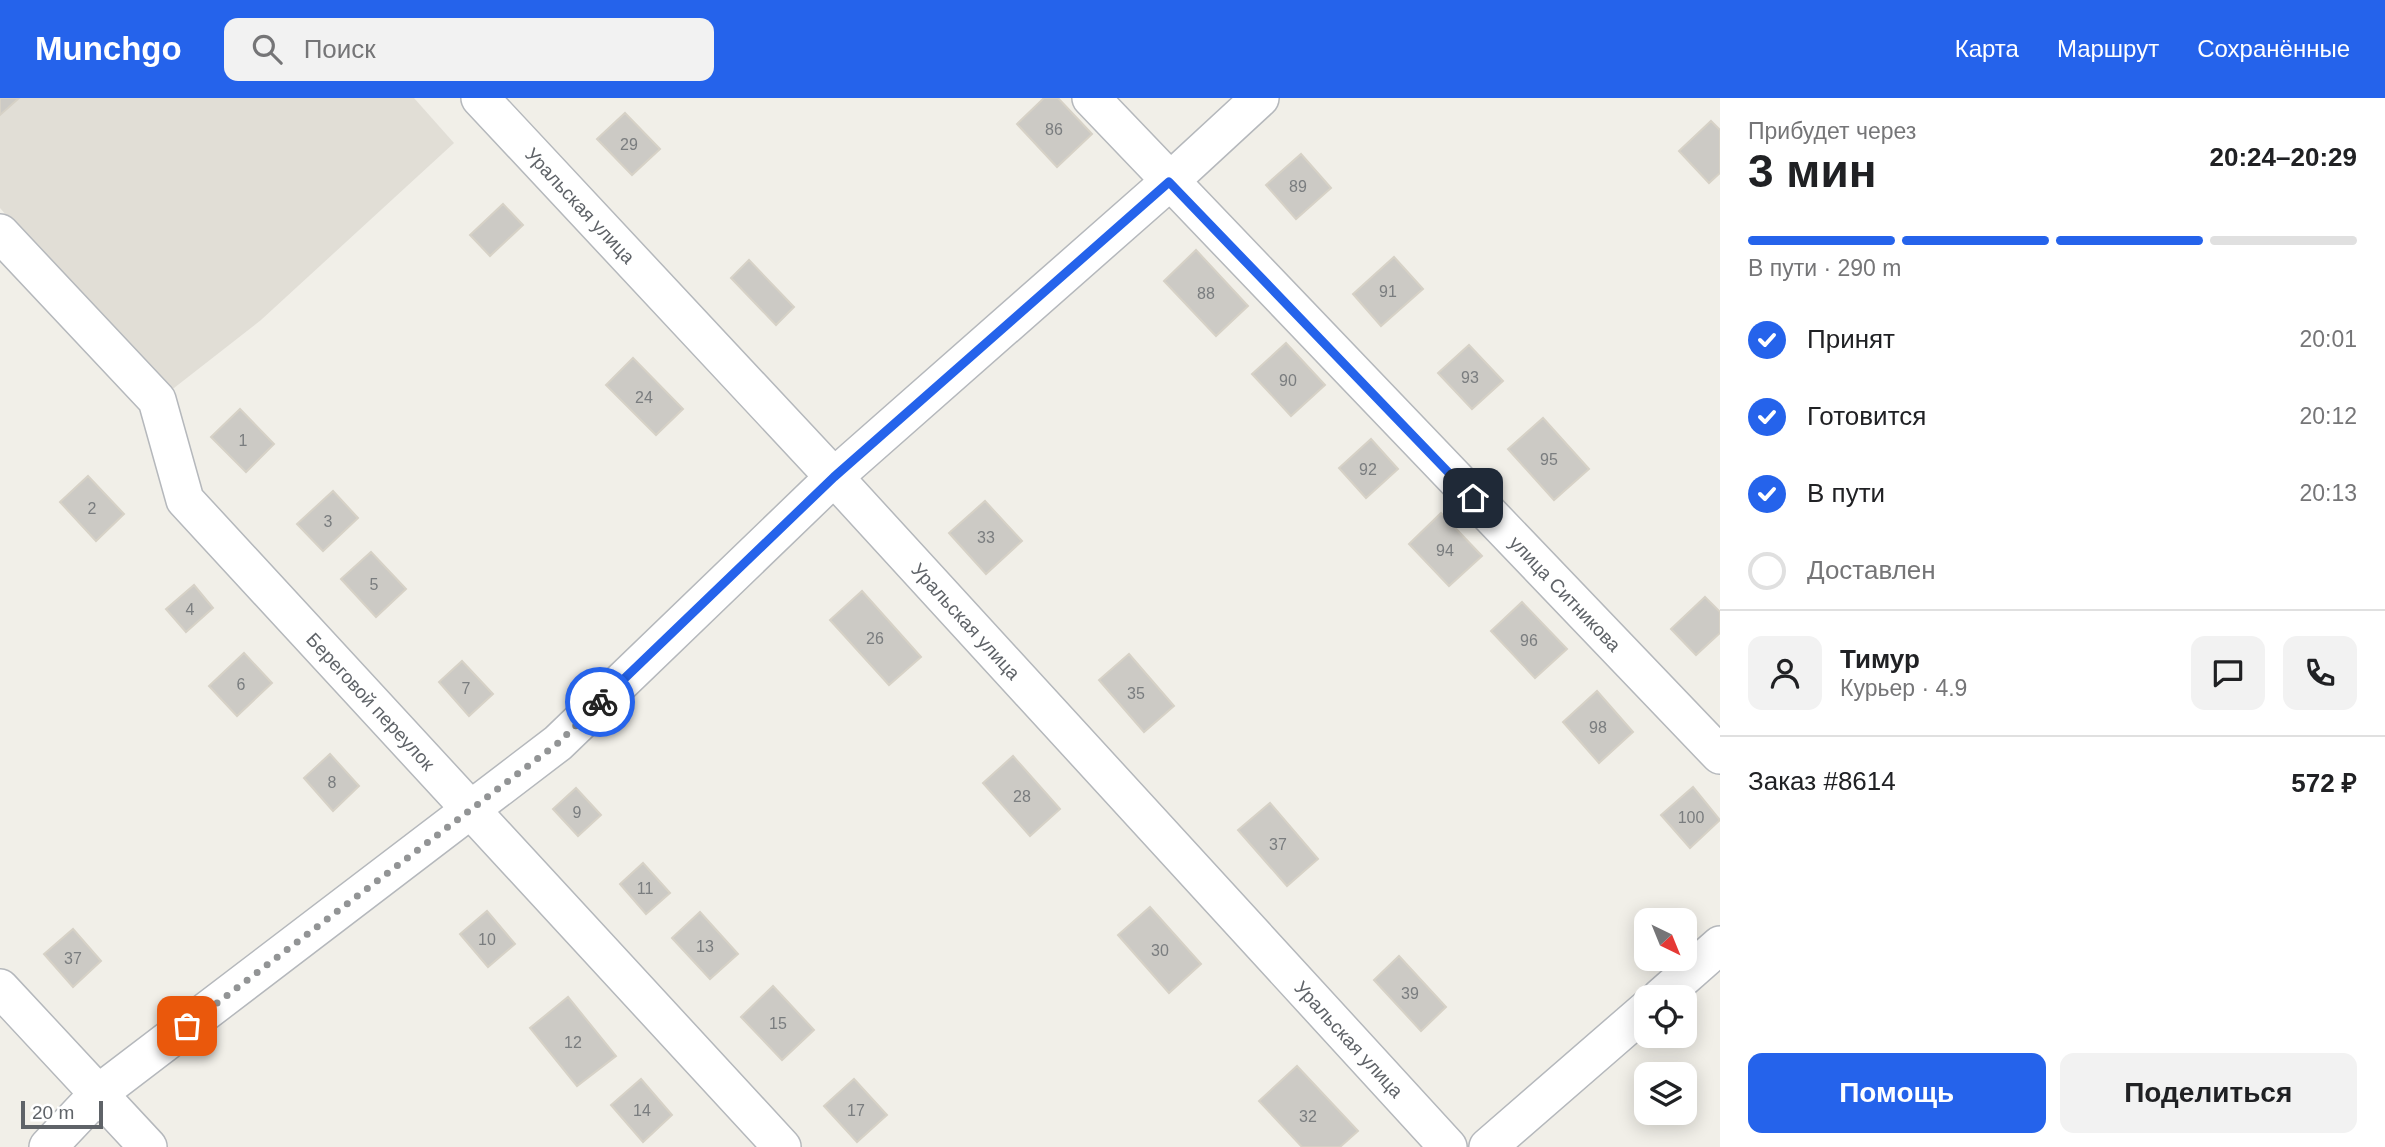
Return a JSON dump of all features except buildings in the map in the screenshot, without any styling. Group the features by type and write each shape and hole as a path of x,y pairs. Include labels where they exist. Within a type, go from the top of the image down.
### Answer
{"street":[{"name":"Уральская улица","path":"480,98 834,477 1448,1147"},
{"name":"улица Ситникова","path":"1091,98 1720,755"},
{"path":"48,1147 99,1093 558,743 834,477 1169,182 1260,98"},
{"name":"Береговой переулок","path":"0,233 157,400 185,500 782,1147"},
{"path":"1675,985 1720,945"},
{"path":"0,988 148,1147"},
{"path":"1488,1147 1634,1020"}],"shaded area":[{"path":"0,98 414,98 454,143 261,320 165,395 0,208"}],"way so far":[{"path":"187,1026 558,743 600,702"}],"route":[{"path":"600,702 834,477 1169,182 1473,498"}]}
